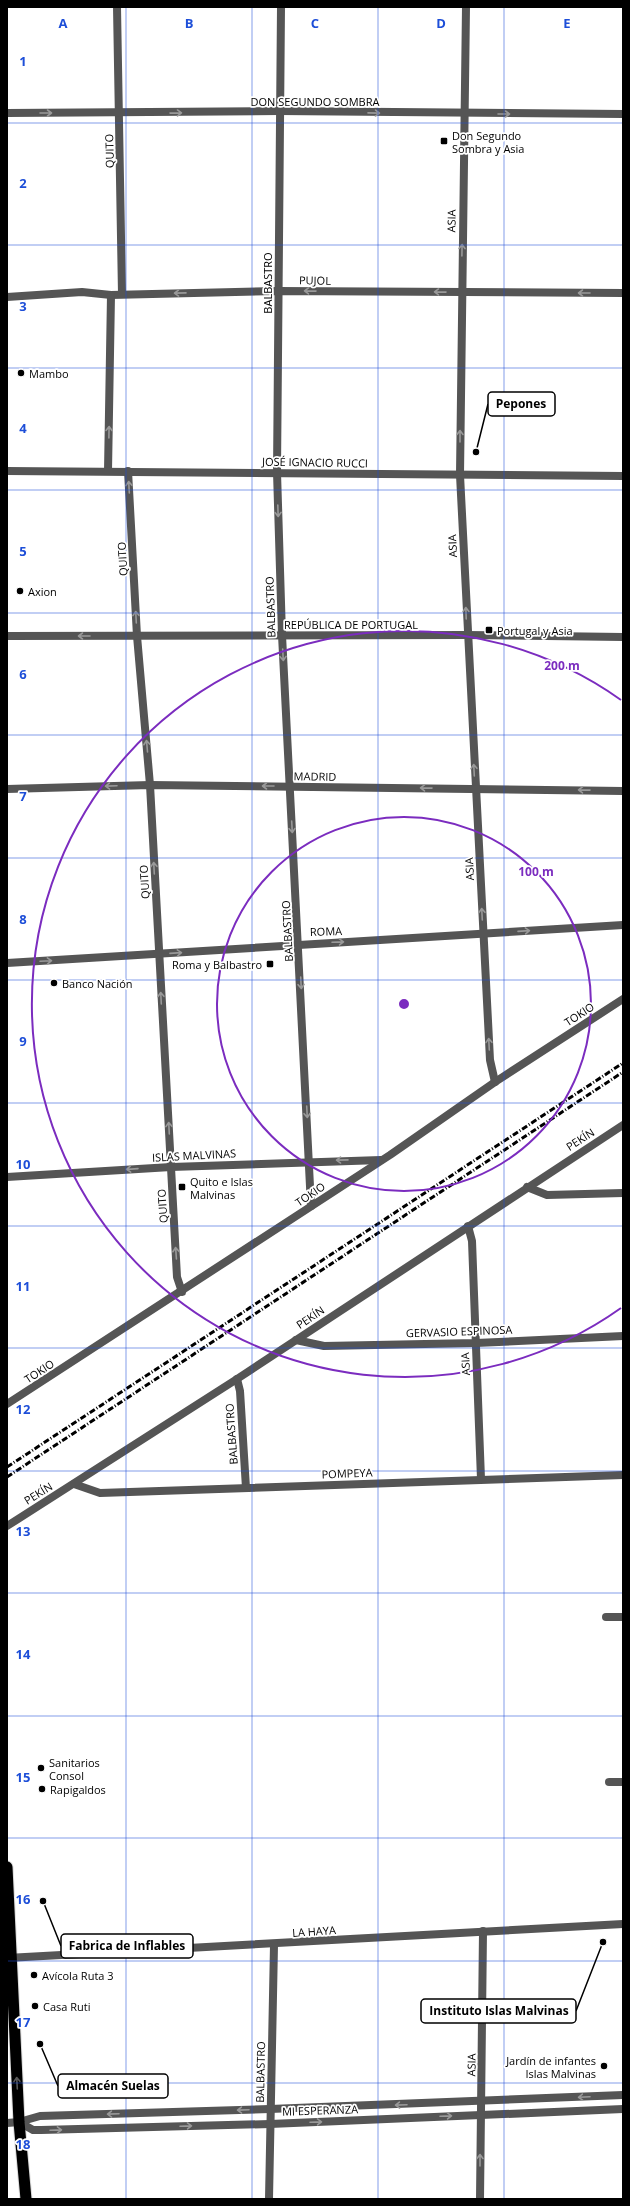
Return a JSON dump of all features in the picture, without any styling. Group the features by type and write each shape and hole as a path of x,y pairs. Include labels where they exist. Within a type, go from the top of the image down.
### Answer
{"highway":[{"path":"7,1867 9,1958 19,2122 26,2199"}],"street":[{"name":"QUITO","path":"117,7 122,294"},
{"name":"BALBASTRO","path":"281,7 277,472 282,635 299,944 311,1206"},
{"name":"ASIA","path":"466,7 463,114 460,474 467,635 490,1060 495,1082"},
{"name":"DON SEGUNDO SOMBRA","path":"7,113 119,114 279,111 463,114 623,114"},
{"name":"PUJOL","path":"7,298 82,292 111,295 278,291 623,293"},
{"path":"108,471 111,295"},
{"name":"JOSÉ IGNACIO RUCCI","path":"7,471 623,476"},
{"name":"QUITO","path":"128,471 137,636 150,785 177,1277 182,1292"},
{"name":"REPÚBLICA DE PORTUGAL","path":"7,636 467,635 623,637"},
{"name":"MADRID","path":"7,789 150,785 623,791"},
{"name":"ROMA","path":"7,963 623,925"},
{"name":"TOKIO","path":"7,1404 182,1292 381,1160 495,1082 623,999"},
{"name":"PEKÍN","path":"7,1526 237,1379 623,1124"},
{"name":"ISLAS MALVINAS","path":"7,1177 171,1166 381,1160"},
{"path":"527,1187 547,1195 623,1193"},
{"name":"ASIA","path":"468,1226 472,1241 482,1479"},
{"name":"GERVASIO ESPINOSA","path":"296,1340 324,1346 476,1343 623,1336"},
{"name":"BALBASTRO","path":"237,1379 240,1391 246,1488"},
{"name":"POMPEYA","path":"74,1484 100,1492 623,1475"},
{"path":"606,1617 623,1617"},
{"path":"608,1782 623,1782"},
{"name":"LA HAYA","path":"9,1958 274,1945 483,1931 623,1924"},
{"name":"ASIA","path":"480,2199 483,1931"},
{"name":"BALBASTRO","path":"269,2199 274,1945"},
{"name":"MI ESPERANZA","path":"7,2122 19,2122 35,2116 482,2102 623,2096"},
{"name":"MI ESPERANZA","path":"19,2122 33,2130 270,2124 623,2109"}],"railway":[{"path":"7,1467 623,1063"},
{"path":"7,1477 623,1072"}],"place":[{"name":"Don Segundo Sombra y Asia","path":"444,141"},
{"name":"Mambo","path":"21,373"},
{"name":"Pepones","path":"476,452"},
{"name":"Axion","path":"20,591"},
{"name":"Portugal y Asia","path":"489,630"},
{"name":"Roma y Balbastro","path":"270,964"},
{"name":"Banco Nación","path":"54,983"},
{"name":"Quito e Islas Malvinas","path":"182,1187"},
{"name":"Sanitarios Consol","path":"41,1768"},
{"name":"Rapigaldos","path":"42,1789"},
{"name":"Fabrica de Inflables","path":"43,1901"},
{"name":"Instituto Islas Malvinas","path":"603,1942"},
{"name":"Avícola Ruta 3","path":"34,1975"},
{"name":"Casa Ruti","path":"35,2006"},
{"name":"Almacén Suelas","path":"40,2044"},
{"name":"Jardín de infantes Islas Malvinas","path":"604,2066"}]}
